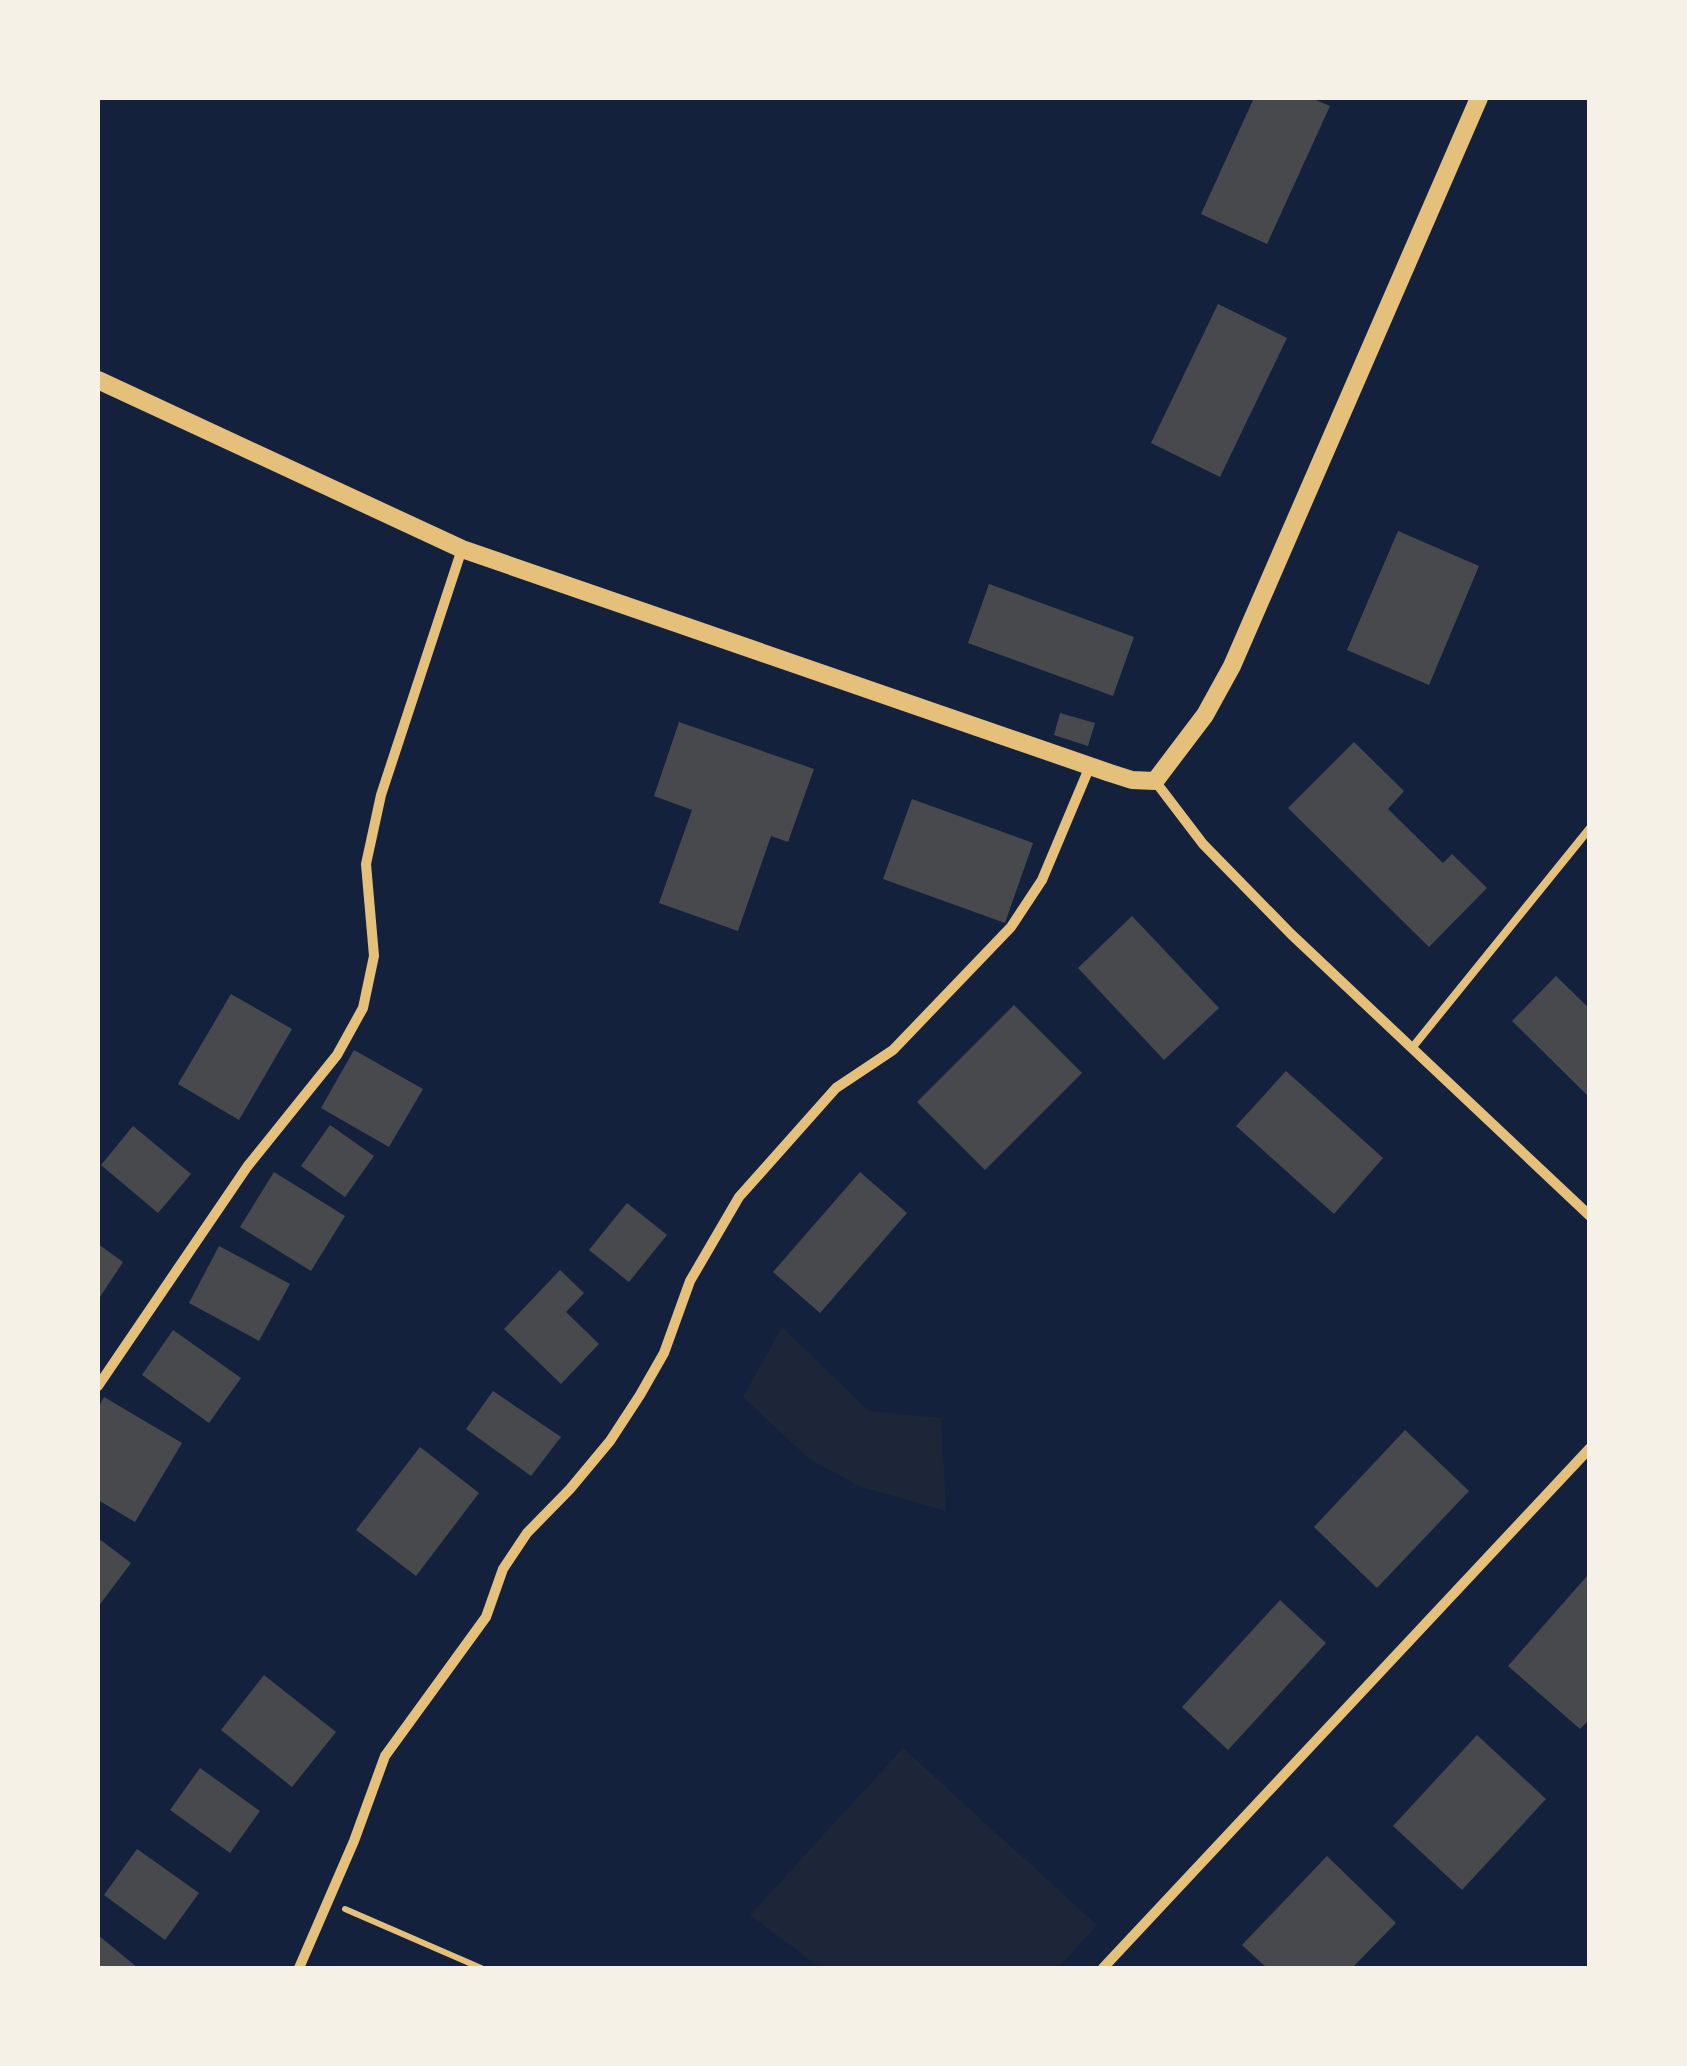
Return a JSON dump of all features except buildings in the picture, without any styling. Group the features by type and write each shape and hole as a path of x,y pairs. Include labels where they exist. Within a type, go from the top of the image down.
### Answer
{"street":[{"path":"1155,781 1205,715 1232,666 1479,98"},
{"path":"98,380 462,549 1090,766 1132,780 1155,781"},
{"path":"98,1386 247,1168 337,1055 363,1008 374,956 366,864 377,812 462,549"},
{"path":"299,1968 354,1841 385,1756 486,1617 503,1569 527,1533 610,1441 640,1395 664,1353 690,1281 740,1197 836,1088 893,1050 1011,927 1042,880 1090,766"},
{"path":"1155,781 1203,844 1291,934 1590,1216"},
{"path":"1103,1968 1590,1448"}],"lane":[{"path":"1412,1048 1590,828"}],"path":[{"path":"327,1900 482,1968"}],"shaded area":[{"path":"782,1327 869,1411 941,1418 946,1511 861,1487 809,1459 743,1397"},
{"path":"903,1748 1097,1925 1058,1968 821,1968 750,1915"}]}
